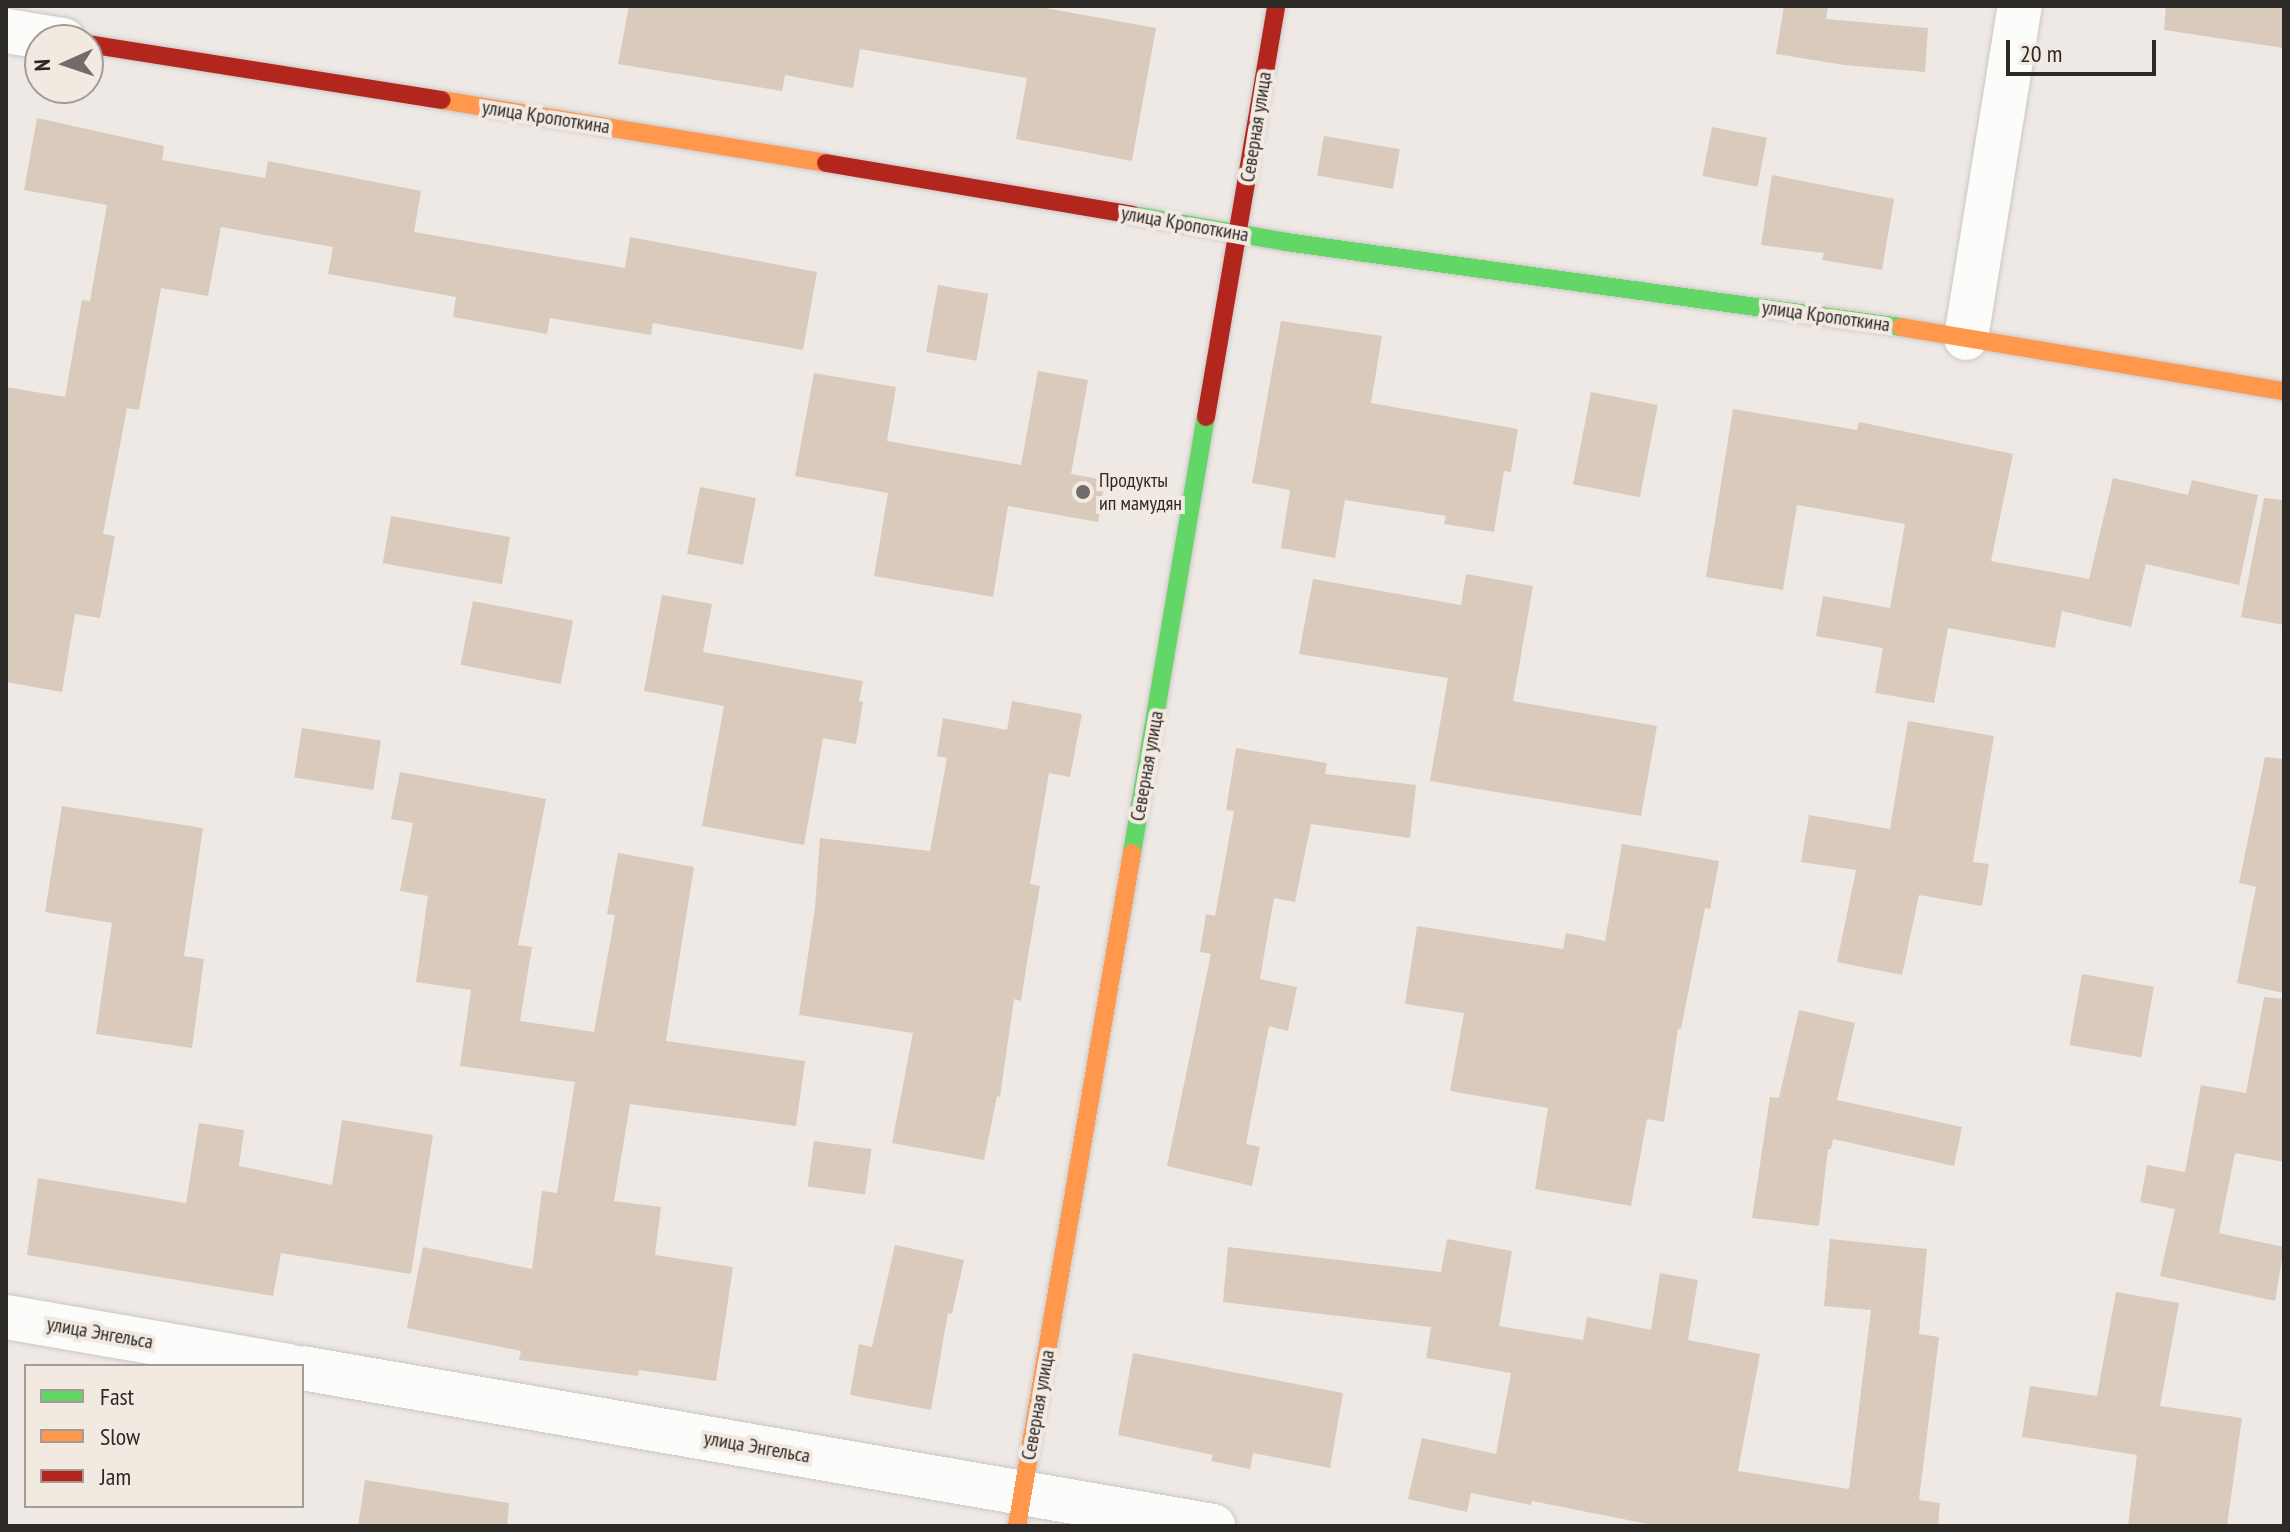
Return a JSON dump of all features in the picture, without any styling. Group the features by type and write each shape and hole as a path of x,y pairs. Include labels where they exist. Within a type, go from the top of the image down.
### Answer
{"street":[{"name":"Северная улица","path":"1020,1510 1276,6"},
{"path":"1966,338 2020,6"},
{"name":"улица Кропоткина","path":"104,47 696,140 1237,232 1966,338 2284,391"},
{"name":"улица Энгельса","path":"6,1317 277,1364"},
{"name":"улица Энгельса","path":"304,1368 1020,1510 1213,1526"}],"building":[{"path":"629,6 1034,6 1156,28 1132,161 1016,139 1027,78 860,49 853,88 785,75 782,91 618,64"},
{"path":"1784,6 1828,6 1826,19 1928,28 1925,72 1844,65 1776,54"},
{"path":"2166,6 2284,6 2284,48 2164,30"},
{"path":"37,118 164,146 162,160 265,178 268,161 421,191 414,232 625,268 630,237 817,272 803,350 653,323 651,335 550,318 547,334 453,317 456,297 328,274 333,247 221,227 208,296 161,288 139,410 127,408 103,534 115,536 100,618 75,614 62,692 6,682 6,387 65,397 82,300 90,301 107,205 24,190"},
{"path":"1712,127 1767,138 1757,187 1702,176"},
{"path":"1324,136 1400,149 1393,189 1317,175"},
{"path":"1772,175 1894,199 1882,270 1822,260 1824,253 1761,245"},
{"path":"938,285 988,294 976,361 926,352"},
{"path":"1281,321 1382,336 1371,403 1518,429 1511,472 1504,471 1494,532 1444,524 1446,516 1345,500 1335,558 1281,548 1290,490 1252,483"},
{"path":"1038,371 1088,380 1071,474 1105,480 1098,522 1008,506 993,597 874,576 888,493 795,476 814,373 896,387 887,441 1021,465"},
{"path":"1591,392 1658,405 1640,497 1573,484"},
{"path":"1733,409 1857,430 1859,422 2013,454 1991,561 2089,579 2113,478 2188,495 2192,480 2258,495 2239,585 2146,564 2131,627 2062,611 2055,648 1948,628 1934,703 1875,693 1883,648 1816,636 1823,596 1890,608 1905,524 1797,505 1783,590 1706,577"},
{"path":"700,487 756,498 743,565 687,554"},
{"path":"2264,498 2284,500 2284,625 2241,617"},
{"path":"391,516 510,537 502,584 383,563"},
{"path":"1466,574 1533,586 1513,701 1657,726 1641,816 1430,781 1448,678 1299,654 1313,579 1461,605"},
{"path":"662,595 712,604 703,652 863,681 856,744 823,738 804,845 702,826 724,706 644,691"},
{"path":"473,601 573,620 561,684 461,665"},
{"path":"1012,701 1082,714 1070,777 1049,773 1030,884 1040,886 1021,1001 1014,999 1000,1097 997,1096 984,1160 892,1143 913,1033 799,1015 815,908 820,838 930,851 947,758 937,756 943,718 1007,730"},
{"path":"1908,721 1994,736 1973,862 1989,864 1982,906 1919,895 1902,975 1837,962 1856,870 1801,862 1809,815 1890,829"},
{"path":"302,728 381,741 373,790 294,777"},
{"path":"1236,748 1327,763 1325,774 1416,785 1410,838 1311,824 1295,902 1274,898 1260,979 1297,987 1288,1031 1269,1026 1246,1144 1260,1147 1252,1186 1167,1166 1211,954 1200,952 1206,914 1215,916 1234,811 1226,810"},
{"path":"2265,757 2284,759 2284,993 2237,983 2256,887 2239,883"},
{"path":"400,772 546,799 518,945 532,947 520,1021 594,1032 615,915 607,914 618,853 694,867 666,1041 805,1061 796,1126 630,1104 614,1201 661,1207 655,1255 733,1267 716,1381 639,1370 638,1376 519,1360 521,1351 407,1328 423,1247 532,1269 542,1191 557,1193 575,1082 460,1066 471,990 416,982 428,896 400,891 413,823 391,819"},
{"path":"62,806 203,828 184,956 204,959 192,1048 96,1034 112,923 45,912"},
{"path":"1622,844 1719,861 1710,909 1705,908 1681,1029 1678,1029 1664,1122 1647,1119 1631,1206 1535,1189 1548,1108 1450,1091 1464,1013 1405,1004 1417,926 1563,949 1566,933 1605,941"},
{"path":"2082,974 2154,987 2141,1058 2069,1045"},
{"path":"2264,997 2284,999 2284,1162 2235,1153 2219,1233 2284,1247 2275,1301 2160,1276 2175,1209 2140,1202 2147,1165 2185,1172 2201,1085 2246,1093"},
{"path":"1799,1010 1855,1023 1837,1100 1962,1127 1954,1166 1833,1139 1831,1149 1828,1149 1819,1226 1752,1218 1770,1097 1779,1098"},
{"path":"342,1120 433,1135 411,1274 281,1253 273,1296 27,1255 38,1178 186,1203 199,1123 244,1130 239,1166 332,1185"},
{"path":"814,1141 871,1149 865,1195 808,1187"},
{"path":"1447,1239 1512,1251 1499,1326 1583,1340 1587,1317 1651,1330 1660,1273 1698,1280 1688,1340 1760,1354 1738,1471 1849,1489 1871,1310 1824,1306 1830,1239 1927,1249 1919,1334 1939,1337 1919,1500 1940,1503 1938,1526 1658,1526 1532,1501 1531,1505 1471,1493 1467,1512 1408,1499 1422,1438 1496,1454 1511,1373 1426,1358 1431,1327 1223,1302 1228,1247 1441,1272"},
{"path":"895,1245 964,1260 952,1314 948,1313 931,1410 850,1395 859,1344 872,1347"},
{"path":"2116,1292 2179,1303 2160,1406 2242,1418 2227,1526 2128,1526 2137,1455 2022,1437 2030,1386 2097,1396"},
{"path":"1133,1353 1343,1393 1330,1468 1253,1453 1250,1469 1211,1461 1213,1455 1118,1435"},
{"path":"365,1480 509,1503 507,1526 358,1526"}],"traffic: fast":[{"path":"1132,215 1286,242 1901,327"},
{"path":"1132,853 1206,417"}],"traffic: slow":[{"path":"442,100 826,163"},
{"path":"1901,327 2284,391"},
{"path":"1017,1526 1132,853"}],"traffic: jam":[{"path":"1206,417 1276,6"},
{"path":"104,47 442,100"},
{"path":"826,163 1132,215"}],"place":[{"name":"Продукты ип мамудян","path":"1083,492"}]}
